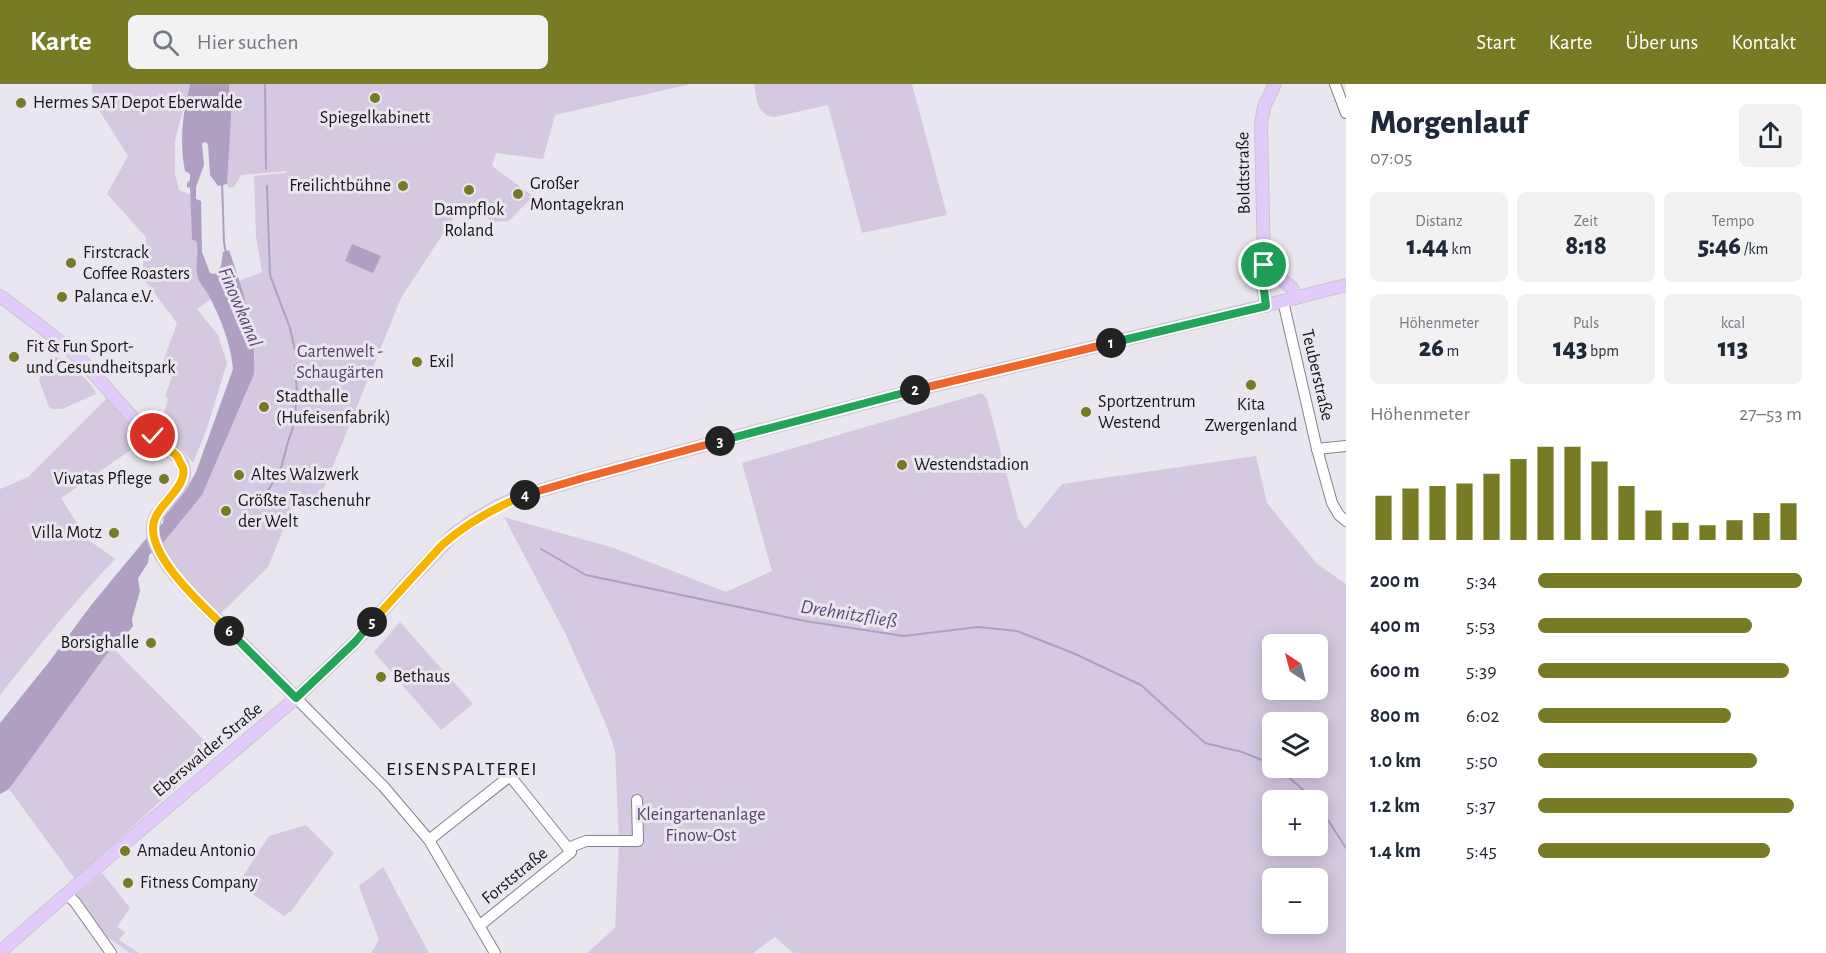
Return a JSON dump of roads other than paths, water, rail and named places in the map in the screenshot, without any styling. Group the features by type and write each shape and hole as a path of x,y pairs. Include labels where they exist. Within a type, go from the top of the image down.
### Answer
{"main road":[{"name":"Boldtstraße","path":"1266,306 1262,274 1264,265 1261,124 1264,107 1275,84"},
{"path":"1264,265 1292,288 1296,298"},
{"name":"Eberswalder Straße","path":"0,952 296,698 355,642 442,545 474,520 498,506 525,495 583,478 774,427 1346,285"},
{"path":"0,296 54,335 83,362 142,427 182,462 185,472 179,486 157,514 153,527 155,545 184,586 296,698"}],"street":[{"path":"1335,84 1346,113"},
{"name":"Teuberstraße","path":"1283,302 1317,449 1332,502 1346,521"},
{"path":"1317,449 1346,446"},
{"path":"296,698 384,787 429,840 495,953"},
{"path":"429,840 510,776 569,850 586,841 638,841 637,800"},
{"name":"Forststraße","path":"479,926 569,850"},
{"path":"66,894 75,902 111,953"}],"water":[{"name":"Finowkanal","path":"190,84 229,84 231,118 227,184 218,186 210,175 208,145 206,142 202,143 204,165 196,187 196,199 201,201 202,252 210,273 215,274 221,266 223,252 229,250 234,265 251,327 254,374 202,495 162,544 149,555 148,563 138,578 140,591 132,619 133,626 120,643 115,643 9,789 0,794 0,723 92,604 149,535 163,523 164,517 186,490 196,472 233,369 222,323 209,295 199,281 197,245 196,241 192,240 190,188 187,187 190,174 185,171 182,149 184,116"},
{"path":"352,244 381,256 373,273 345,261"}],"waterway":[{"path":"265,84 266,169"},
{"path":"222,182 226,254"},
{"name":"Drehnitzfließ","path":"267,186 270,275 290,328 295,350"},
{"name":"Drehnitzfließ","path":"268,491 281,468 294,424 297,393 295,366"},
{"name":"Drehnitzfließ","path":"541,549 586,575 805,621 904,636 978,627 1017,631 1073,653 1141,685 1205,743 1242,752 1262,760"},
{"name":"Drehnitzfließ","path":"1290,778 1303,790"},
{"name":"Drehnitzfließ","path":"1328,820 1346,848"}],"place":[{"name":"Spiegelkabinett","path":"375,98"},
{"name":"Hermes SAT Depot Eberwalde","path":"21,103"},
{"name":"Freilichtbühne","path":"403,186"},
{"name":"Dampflok Roland","path":"469,190"},
{"name":"Großer Montagekran","path":"518,194"},
{"name":"Firstcrack Coffee Roasters","path":"71,263"},
{"name":"Palanca e.V.","path":"62,297"},
{"name":"Fit & Fun Sport- und Gesundheitspark","path":"14,357"},
{"name":"Exil","path":"417,362"},
{"name":"Kita Zwergenland","path":"1251,385"},
{"name":"Stadthalle (Hufeisenfabrik)","path":"264,407"},
{"name":"Sportzentrum Westend","path":"1086,412"},
{"name":"Westendstadion","path":"902,465"},
{"name":"Altes Walzwerk","path":"239,475"},
{"name":"Vivatas Pflege","path":"164,479"},
{"name":"Größte Taschenuhr der Welt","path":"226,511"},
{"name":"Villa Motz","path":"114,533"},
{"name":"Borsighalle","path":"151,643"},
{"name":"Bethaus","path":"381,677"},
{"name":"Amadeu Antonio","path":"125,851"},
{"name":"Fitness Company","path":"128,883"}],"district":[{"name":"EISENSPALTEREI","path":"462,769"}],"park label":[{"name":"Gartenwelt - Schaugärten","path":"340,362"},
{"name":"Kleingartenanlage Finow-Ost","path":"701,825"}]}
